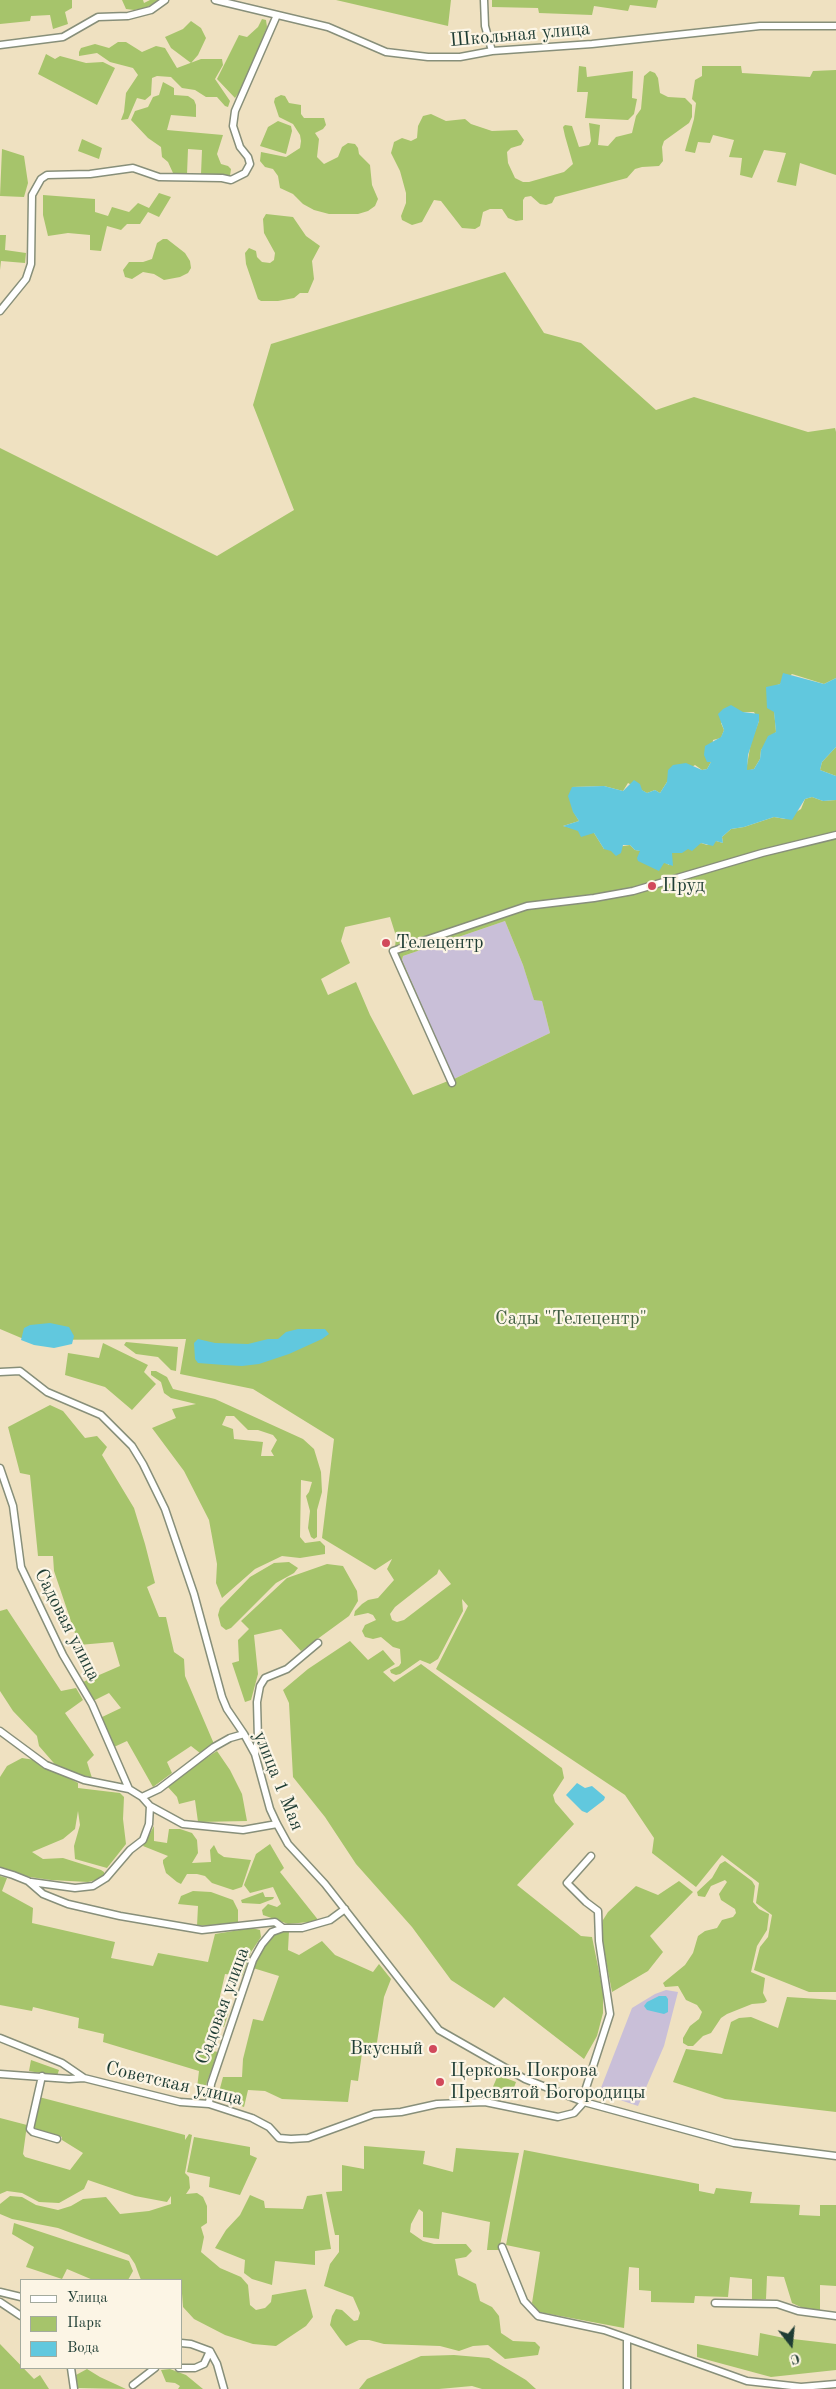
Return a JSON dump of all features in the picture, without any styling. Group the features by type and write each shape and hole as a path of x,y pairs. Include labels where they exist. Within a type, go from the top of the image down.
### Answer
{"street":[{"path":"0,45 30,43 63,36 98,17 128,16 151,10 165,0"},
{"name":"Школьная улица","path":"215,0 328,27 386,52 428,57 460,57 492,51 592,44 760,26 836,26"},
{"path":"484,0 485,26 492,51"},
{"path":"0,312 26,279 31,264 32,195 40,179 47,175 90,174 133,168 159,177 222,178 231,180 245,173 250,164 248,157 240,147 233,126 235,111 277,15"},
{"path":"452,1083 393,951 527,906 633,891 762,853 836,835"},
{"name":"улица 1 Мая","path":"1,1373 20,1371 52,1395 101,1415 132,1446 144,1464 165,1509 194,1594 222,1697 227,1709 255,1754 270,1809 293,1850 313,1869 439,2030 525,2079 584,2102"},
{"name":"Садовая улица","path":"0,1468 13,1506 21,1567 63,1655 92,1704 129,1789"},
{"path":"255,1754 258,1740 257,1712 260,1686 266,1678 287,1669 318,1643"},
{"path":"0,1730 46,1765 84,1780 129,1789 142,1797 150,1806 183,1824 206,1828 243,1830 277,1824"},
{"path":"142,1797 159,1788 214,1747 230,1738 244,1734"},
{"path":"28,1882 75,1888 93,1886 106,1878 130,1850 143,1840 149,1824 150,1806"},
{"path":"591,1856 567,1883 598,1911 598,1941 610,2014 585,2091 584,2102 734,2143 836,2156"},
{"name":"Садовая улица","path":"0,1872 28,1882 43,1894 68,1904 120,1916 202,1930 275,1922 283,1928"},
{"name":"Садовая улица","path":"209,2104 211,2084 253,1960 262,1944 272,1932 283,1928 316,1925 330,1920 344,1909"},
{"name":"Советская улица","path":"0,2038 62,2063 84,2078 180,2102 209,2104 252,2118 269,2127 279,2138 291,2140 308,2138 374,2114 401,2112 437,2104 485,2102 558,2117 574,2113 584,2102"},
{"path":"0,2074 70,2079 84,2078"},
{"path":"42,2076 30,2129 33,2132 57,2139"},
{"path":"502,2247 524,2301 538,2316 604,2330 747,2381 784,2386 836,2384"},
{"path":"0,2292 20,2296"},
{"path":"0,2302 20,2315"},
{"path":"715,2304 777,2304 798,2311 836,2316"},
{"path":"627,2338 627,2389"},
{"path":"182,2343 191,2344 210,2351 218,2364 224,2389"},
{"path":"182,2368 195,2368 204,2364 210,2351"},
{"path":"71,2369 74,2389"},
{"path":"133,2385 154,2369"}],"shaded area":[{"name":"Телецентр","path":"505,921 523,965 534,999 542,1001 550,1033 454,1079 402,960 403,956"},
{"path":"666,1990 678,1992 664,2046 638,2106 599,2093 632,2008 655,1994"}],"green space":[{"path":"0,0 72,0 72,8 65,12 68,24 53,29 50,15 31,16 30,21 0,24"},
{"path":"122,0 143,0 144,3 150,0 159,0 146,8 134,10 126,9"},
{"path":"336,0 451,0 448,26"},
{"path":"492,0 658,0 656,8 630,5 628,11 594,6 592,15 539,13 538,8 492,7"},
{"path":"262,19 266,20 267,27 242,88 235,98 217,79 239,35 247,37 258,27"},
{"path":"191,21 201,28 206,38 198,55 191,63 171,48 165,37 183,29"},
{"path":"118,42 126,42 142,52 156,46 165,48 177,68 201,59 222,59 223,65 215,79 230,101 228,107 217,97 206,97 195,90 182,88 171,77 157,76 152,78 151,95 145,100 137,98 128,119 121,120 126,93 138,75 133,68 110,62 97,53 79,56 81,48 95,44 109,48"},
{"path":"46,54 55,59 60,56 86,63 103,62 115,68 97,105 38,74"},
{"path":"579,66 586,67 587,77 633,71 632,98 637,99 634,114 628,120 585,118 588,92 577,92"},
{"path":"702,66 741,66 742,73 810,77 813,71 836,70 836,175 800,163 796,186 777,182 786,153 764,150 752,178 740,175 742,158 729,157 734,140 713,135 710,143 698,142 695,153 685,151 694,119 696,103 692,99 695,80 702,76"},
{"path":"650,71 655,73 658,78 660,93 668,97 685,98 692,105 692,117 689,123 664,141 662,147 663,161 659,166 635,169 627,178 555,197 552,203 546,205 540,204 531,196 525,197 523,200 523,220 516,221 508,218 502,209 490,209 483,212 480,226 475,229 462,228 441,201 434,200 422,222 412,225 402,220 401,216 406,203 406,193 400,171 391,153 394,142 402,138 411,141 417,138 418,126 423,116 431,114 446,121 465,119 471,124 492,131 517,130 524,140 521,145 511,148 507,152 508,163 515,178 523,182 529,182 564,172 573,164 563,127 565,125 572,126 579,147 589,145 591,141 589,123 600,125 598,145 608,146 616,137 632,133 636,116 641,109 644,76"},
{"path":"163,82 174,88 174,95 188,96 194,100 196,105 196,117 171,115 167,130 223,135 217,154 221,164 231,169 230,176 201,174 202,150 188,149 187,174 173,173 168,162 162,157 161,147 148,138 131,120 135,111 148,107 153,97 159,95"},
{"path":"281,95 285,96 289,103 301,105 301,114 304,118 324,118 326,125 315,133 319,139 317,157 324,164 338,157 342,147 348,143 355,144 359,154 370,165 372,185 378,199 375,206 368,211 358,214 329,214 314,210 303,204 293,194 280,188 278,176 273,169 265,167 260,161 261,152 286,157 300,148 301,141 300,135 293,124 279,117 274,102 275,98"},
{"path":"278,121 291,126 292,131 286,154 260,146 268,127"},
{"path":"82,139 102,148 99,159 78,151"},
{"path":"2,149 24,156 28,183 24,197 0,196"},
{"path":"159,193 171,197 159,217 148,212 140,224 127,224 121,230 107,226 101,251 90,250 90,235 68,233 48,236 43,215 43,195 95,199 95,212 108,216 112,207 129,212 138,203 149,208"},
{"path":"266,214 293,217 306,236 320,246 312,261 314,279 308,293 300,293 294,298 278,301 261,301 258,299 246,264 245,253 249,248 256,251 257,257 262,262 270,263 274,260 275,253 264,233 263,219"},
{"path":"0,235 6,235 5,250 26,253 25,263 1,261 0,270"},
{"path":"167,239 185,253 190,261 191,268 188,273 180,277 164,280 154,274 143,272 132,279 125,277 123,270 129,262 143,262 152,259 157,243"},
{"name":"Сады \"Телецентр\"","path":"505,272 544,333 581,343 656,410 694,397 808,432 835,428 836,678 824,684 792,674 780,684 772,687 776,732 761,750 760,759 754,769 746,771 751,742 759,721 754,712 743,712 721,723 724,730 721,738 713,740 711,762 707,769 702,770 695,765 667,782 660,793 655,790 647,793 628,783 623,791 604,786 572,787 573,811 579,821 563,826 594,833 604,849 630,845 635,850 641,851 639,856 661,866 664,862 669,865 671,853 701,843 707,845 716,841 723,843 722,837 731,829 744,827 774,817 785,819 801,809 805,799 812,797 823,801 836,800 836,1992 809,1992 754,1970 760,1947 768,1937 772,1915 756,1903 759,1883 722,1855 696,1887 652,1853 654,1838 625,1795 436,1669 468,1606 462,1599 463,1611 438,1659 430,1664 420,1660 400,1674 391,1673 390,1670 401,1663 400,1649 393,1647 381,1637 373,1639 365,1637 362,1631 365,1625 376,1620 373,1615 368,1613 354,1616 355,1611 362,1604 368,1600 378,1598 394,1580 387,1569 392,1559 375,1570 322,1538 334,1439 253,1389 180,1374 186,1339 26,1340 0,1329 0,448 217,556 294,510 253,405 271,344","holes":["390,917 396,936 394,960 448,1081 413,1095 370,1015 356,982 328,995 321,979 350,963 341,941 345,927","505,921 523,965 534,1000 542,1001 550,1033 454,1079 402,960 403,956","439,1569 451,1584 404,1620 397,1622 392,1620 390,1614 395,1607 437,1574"]},
{"path":"836,747 836,776 820,770 822,762"},
{"path":"126,1342 178,1347 176,1371 171,1370 158,1357 136,1354 124,1345"},
{"path":"103,1343 148,1365 144,1372 156,1384 132,1410 105,1387 65,1375 68,1353 99,1358"},
{"path":"151,1371 156,1371 167,1377 173,1389 215,1399 303,1439 314,1449 321,1472 322,1492 317,1510 317,1537 314,1539 311,1537 308,1528 310,1511 306,1496 312,1482 301,1480 300,1537 305,1543 320,1541 325,1546 325,1554 300,1558 282,1556 255,1569 222,1598 216,1583 217,1564 209,1520 184,1471 152,1428 176,1418 172,1409 196,1404 171,1398 164,1393 161,1382 151,1375","holes":["226,1416 234,1416 248,1430 258,1430 273,1435 277,1440 271,1451 274,1456 261,1456 263,1442 234,1439 233,1429 222,1425"]},
{"path":"50,1405 63,1411 85,1438 97,1436 107,1447 102,1455 134,1508 145,1544 155,1583 147,1587 159,1617 166,1617 174,1652 184,1659 185,1676 214,1744 200,1753 191,1746 167,1762 172,1773 153,1787 127,1741 114,1747 100,1718 121,1708 109,1693 93,1701 83,1682 120,1666 113,1642 79,1645 54,1571 53,1556 38,1556 30,1475 20,1473 8,1427"},
{"path":"289,1562 298,1568 294,1573 276,1583 231,1628 226,1630 221,1626 218,1615 220,1608 250,1577 274,1563"},
{"path":"327,1564 343,1566 357,1591 358,1601 349,1616 301,1651 281,1629 254,1635 258,1674 251,1700 245,1702 232,1663 239,1661 238,1640 249,1629 241,1621 287,1578"},
{"path":"7,1609 61,1691 76,1688 83,1700 65,1713 94,1755 87,1762 92,1778 59,1769 39,1746 37,1736 13,1711 0,1691 0,1611"},
{"path":"350,1641 368,1660 383,1650 395,1664 383,1672 394,1682 421,1664 562,1768 564,1778 553,1795 555,1802 574,1824 517,1885 581,1936 592,1937 603,1991 603,2013 597,2036 584,2059 504,1997 494,2008 451,1980 412,1927 356,1864 325,1817 293,1777 289,1703 283,1690 308,1669"},
{"path":"217,1751 230,1770 242,1794 247,1821 198,1822 195,1800 179,1804 177,1797 167,1786"},
{"path":"22,1758 35,1760 78,1783 78,1788 120,1793 124,1797 123,1819 126,1844 107,1868 75,1859 74,1846 80,1825 78,1811 75,1829 63,1839 32,1852 43,1859 63,1858 101,1870 104,1872 104,1875 88,1882 51,1880 30,1877 0,1868 0,1777 7,1766"},
{"path":"154,1826 154,1841 167,1843 169,1829 180,1829 192,1833 197,1840 198,1853 192,1863 211,1862 210,1850 214,1845 218,1853 224,1857 251,1860 242,1887 233,1890 212,1883 205,1876 197,1874 187,1874 181,1884 177,1882 166,1873 163,1860 168,1856 143,1846"},
{"path":"270,1844 284,1868 280,1872 319,1921 288,1924 263,1915 262,1910 268,1904 277,1907 281,1904 273,1887 250,1893 244,1885 256,1854"},
{"path":"725,1861 752,1881 755,1886 753,1902 759,1909 769,1914 767,1930 757,1946 751,1972 765,1978 763,1993 767,2001 752,2004 727,2014 721,2018 711,2033 703,2036 693,2046 688,2046 683,2043 683,2038 690,2026 699,2019 702,2012 697,2005 686,2000 678,1986 665,1987 663,1983 685,1965 693,1953 698,1936 705,1931 717,1928 722,1920 733,1917 736,1913 735,1909 721,1900 719,1894 727,1882 725,1880 711,1886 705,1897 698,1896 697,1892 712,1878 720,1864"},
{"path":"0,1876 7,1878 2,1891 33,1908 32,1923 115,1942 111,1958 153,1966 158,1953 208,1962 215,1934 252,1928 260,1930 261,1937 251,1952 242,1976 225,1974 220,1996 228,2014 224,2027 210,2023 204,2049 218,2052 204,2090 197,2088 199,2071 103,2042 104,2034 78,2028 79,2018 33,2007 32,2011 0,2005"},
{"path":"679,1881 693,1892 650,1936 663,1952 648,1971 612,1992 601,1935 603,1920 608,1912 636,1886 658,1895"},
{"path":"193,1891 211,1892 233,1900 238,1910 238,1923 197,1926 198,1906 178,1904 181,1896"},
{"path":"263,1892 265,1897 274,1897 273,1899 260,1904 242,1903 241,1900"},
{"path":"289,1931 288,1950 299,1955 322,1941 335,1955 373,1972 379,1964 391,1979 384,1997 375,2055 362,2053 358,2081 351,2080 348,2102 282,2099 265,2091 248,2090 244,2107 221,2098 219,2092 223,2077 242,2077 243,2059 253,2019 263,2021 279,1976 253,1968 260,1951 274,1934"},
{"path":"787,1997 836,2000 836,2112 725,2099 673,2082 686,2049 722,2054 731,2022 739,2018 751,2017 778,2028"},
{"path":"31,2060 59,2070 57,2076 29,2071"},
{"path":"498,2075 516,2082 511,2096 492,2089"},
{"path":"39,2097 185,2135 185,2140 189,2134 192,2135 185,2173 189,2177 190,2188 186,2194 197,2193 203,2197 207,2206 207,2223 201,2227 204,2237 201,2252 220,2268 241,2277 248,2285 250,2305 256,2310 265,2308 271,2302 272,2295 306,2289 313,2317 306,2326 276,2346 253,2344 225,2335 194,2319 183,2307 182,2279 141,2279 129,2255 58,2228 12,2219 0,2214 0,2204 10,2196 22,2197 36,2205 58,2210 71,2206 83,2199 106,2197 120,2214 149,2211 171,2204 171,2196 167,2202 135,2196 88,2180 84,2189 59,2203 39,2202 22,2193 7,2191 0,2194 0,2118 27,2125 23,2154 25,2157 70,2170 83,2153 62,2140 62,2137 33,2128"},
{"path":"194,2137 250,2147 250,2155 257,2158 240,2195 209,2187 210,2177 187,2172"},
{"path":"364,2146 425,2151 423,2164 453,2172 456,2148 519,2153 499,2250 487,2250 490,2222 442,2212 439,2239 423,2237 423,2212 419,2209 411,2224 410,2232 423,2241 434,2244 466,2244 472,2251 466,2257 455,2259 458,2275 476,2284 480,2301 492,2307 499,2316 501,2333 513,2341 535,2342 540,2347 538,2355 505,2359 488,2345 473,2346 459,2351 440,2346 384,2344 369,2340 359,2340 346,2346 340,2339 330,2325 336,2309 342,2310 354,2321 358,2320 360,2313 353,2297 324,2286 330,2264 339,2252 339,2235 335,2235 326,2192 342,2191 342,2165 364,2169"},
{"path":"524,2150 699,2184 699,2191 714,2194 716,2188 752,2192 750,2203 800,2205 799,2215 820,2216 820,2205 836,2205 836,2286 820,2285 820,2311 807,2310 792,2303 784,2277 767,2276 766,2299 752,2300 752,2279 730,2277 728,2297 695,2296 694,2303 651,2302 651,2291 639,2290 639,2268 629,2267 624,2328 539,2312 532,2303 540,2252 506,2245"},
{"path":"322,2194 331,2249 315,2251 315,2265 275,2261 272,2285 252,2279 244,2273 245,2260 215,2248 226,2230 240,2215 250,2195 264,2201 265,2208 303,2209 307,2196"},
{"path":"14,2223 129,2261 133,2271 129,2279 91,2279 67,2269 62,2279 26,2267 34,2247 12,2234"},
{"path":"760,2333 784,2338 836,2344 836,2370 771,2377 697,2357 697,2344 758,2356"},
{"path":"0,2344 20,2365 20,2369 24,2369 34,2379 40,2375 49,2389 0,2389"},
{"path":"454,2355 489,2358 526,2380 536,2389 482,2389 472,2386 439,2389 359,2389 367,2379 421,2356"},
{"path":"87,2369 126,2389 78,2388 76,2375"},
{"path":"170,2369 186,2375 203,2389 178,2389 180,2386 175,2383 166,2382 161,2370"}],"water":[{"path":"783,673 824,684 836,678 836,747 822,762 820,770 836,776 836,800 823,801 812,797 805,799 792,820 774,817 744,827 731,829 722,837 723,843 716,841 713,846 701,843 692,851 688,849 682,853 672,853 673,866 664,863 659,871 638,861 637,858 640,851 635,850 630,845 623,845 621,853 616,856 611,851 604,849 594,833 581,837 578,831 563,826 579,821 573,812 568,796 572,787 604,786 623,791 634,780 647,793 655,790 660,793 667,782 668,770 673,765 686,763 702,770 707,769 711,762 707,762 704,755 705,746 721,737 724,730 718,714 731,705 743,712 759,714 759,721 748,755 747,770 754,769 760,759 761,750 768,736 776,732 774,712 767,708 766,687 780,684"},
{"path":"50,1323 69,1327 74,1336 72,1344 54,1348 34,1345 21,1340 24,1328 30,1325"},
{"path":"298,1329 325,1329 329,1334 289,1354 259,1364 242,1366 198,1363 195,1359 194,1343 198,1339 215,1343 248,1344 268,1339 278,1339 286,1332"},
{"path":"577,1783 585,1788 592,1786 605,1797 604,1800 587,1813 582,1811 566,1795"},
{"path":"659,1996 666,1996 668,1999 668,2012 664,2014 647,2010 644,2006 647,2002"}],"place":[{"name":"Пруд","path":"652,886"},
{"name":"Телецентр","path":"386,943"},
{"name":"Вкусный","path":"433,2049"},
{"name":"Церковь Покрова Пресвятой Богородицы","path":"440,2082"}]}
